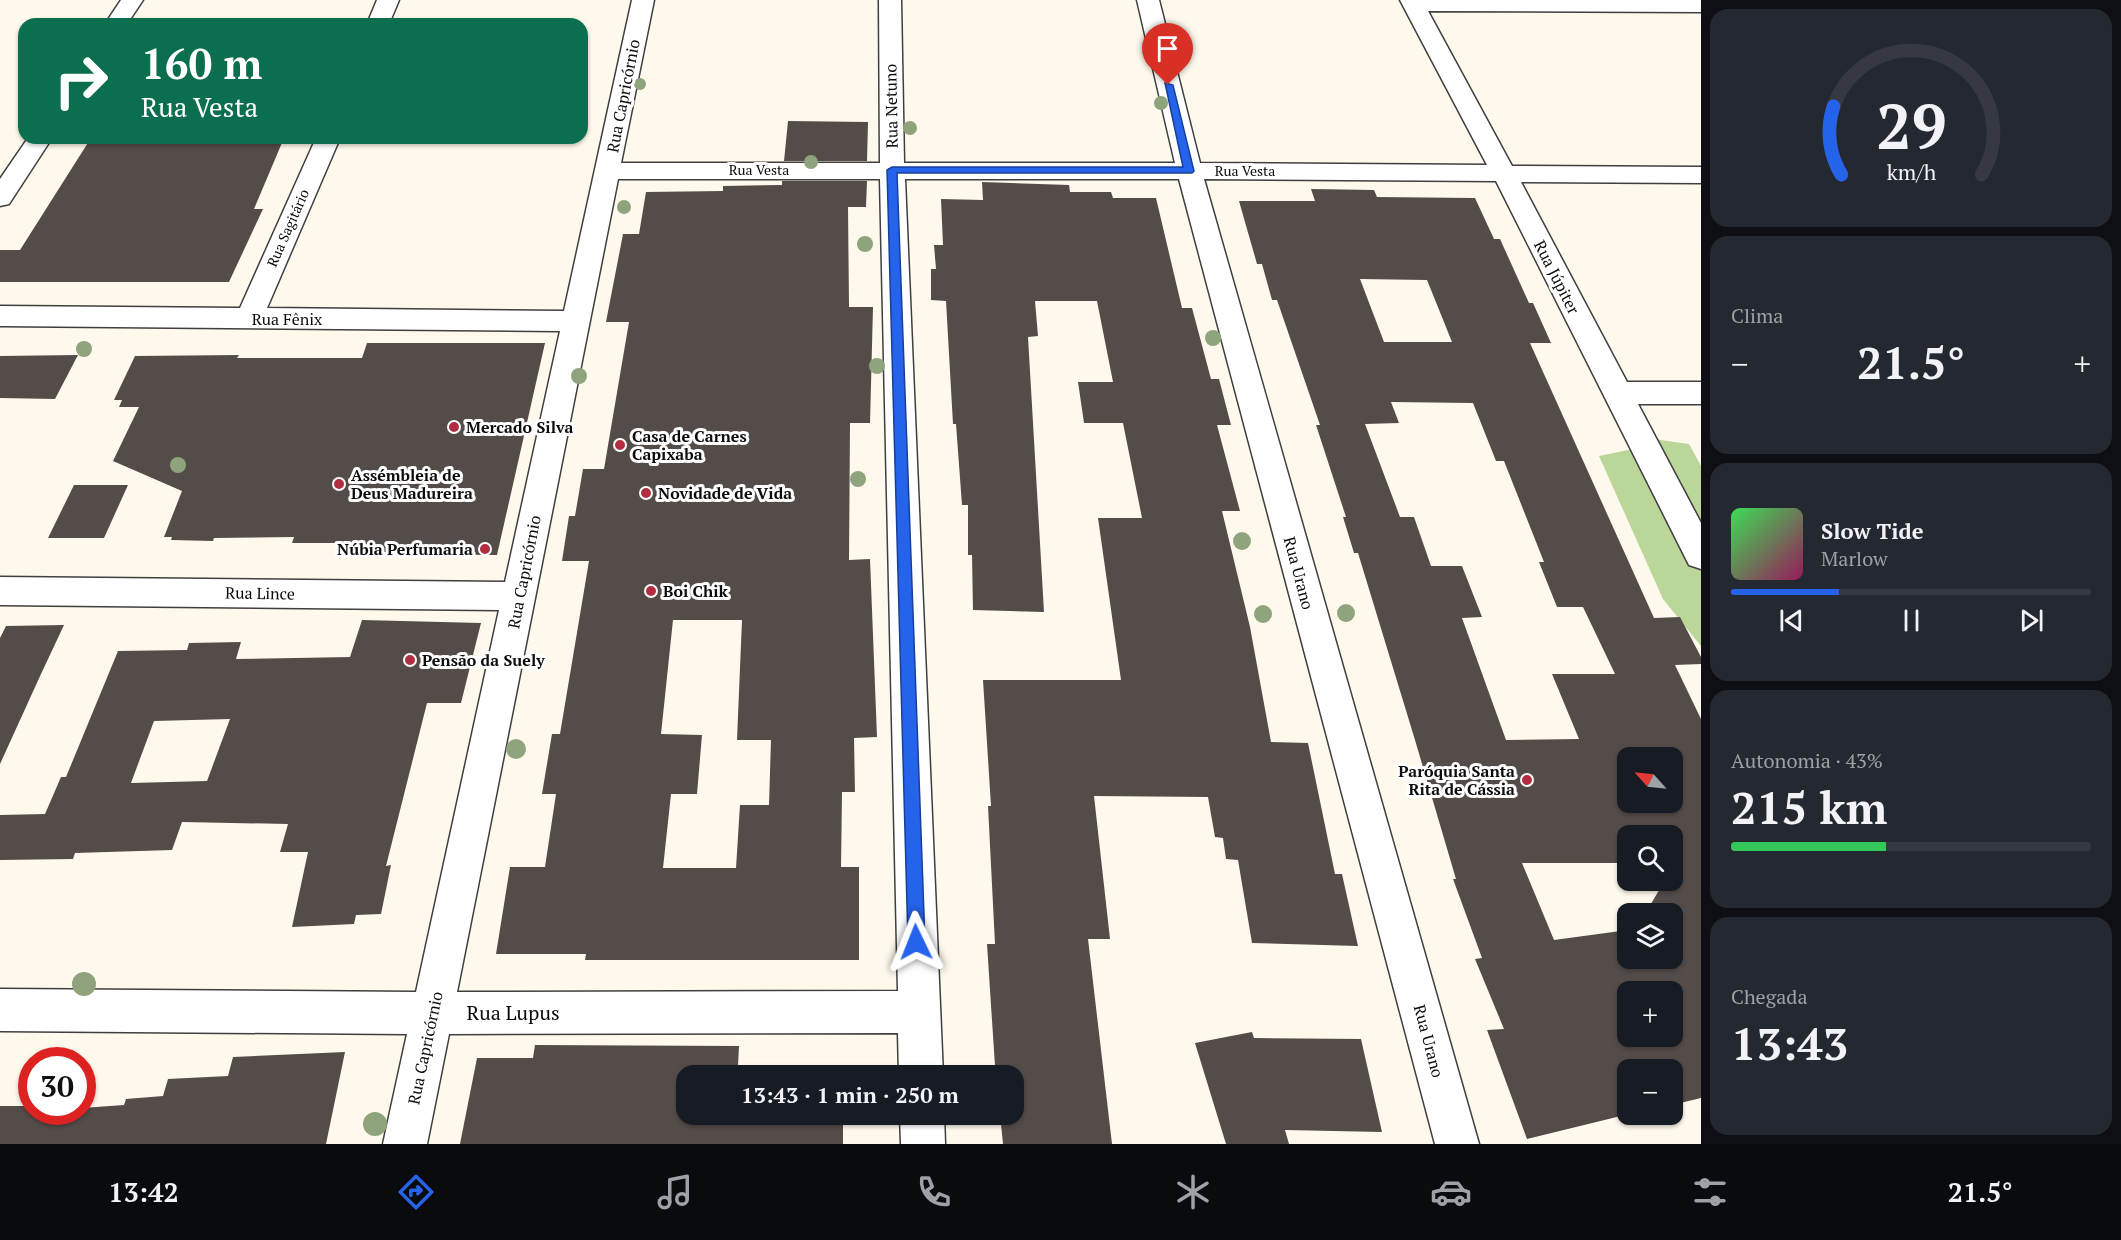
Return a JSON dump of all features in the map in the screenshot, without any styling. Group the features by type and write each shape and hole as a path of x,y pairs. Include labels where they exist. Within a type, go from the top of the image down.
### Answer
{"street":[{"path":"120,18 132,0"},
{"path":"380,18 388,0"},
{"name":"Rua Capricórnio","path":"405,1144 643,0"},
{"name":"Rua Netuno","path":"890,0 892,170 920,1065"},
{"name":"Rua Urano","path":"1148,0 1189,171 1457,1144"},
{"path":"1412,2 1701,6"},
{"name":"Rua Júpiter","path":"1412,2 1504,173 1701,555"},
{"path":"0,198 36,144"},
{"name":"Rua Sagitário","path":"249,319 325,144"},
{"name":"Rua Vesta","path":"608,171 1189,171 1701,175"},
{"name":"Rua Fênix","path":"0,316 575,321"},
{"path":"1617,393 1701,393"},
{"name":"Rua Lince","path":"0,591 520,596"},
{"name":"Rua Lupus","path":"0,1010 432,1013 918,1012"},
{"path":"922,1125 923,1144"}],"green space":[{"path":"1646,438 1689,444 1701,466 1701,646 1663,599 1599,456 1638,448"}],"building":[{"path":"788,121 868,122 867,161 784,161"},
{"path":"87,144 281,144 254,209 263,209 229,282 0,282 0,250 20,250"},
{"path":"782,181 867,181 866,207 848,207 849,307 873,307 870,423 850,423 849,560 870,559 877,737 854,738 855,792 842,792 841,867 859,867 859,960 585,960 586,954 496,954 510,867 545,867 556,794 542,794 552,734 560,734 589,561 562,561 569,516 575,516 583,469 604,469 629,322 606,322 623,234 639,234 646,192 723,191 723,186 782,185","holes":["673,620 742,620 737,740 771,740 769,805 740,805 736,868 663,868 671,794 697,794 702,735 661,734"]},
{"path":"982,182 1069,185 1070,192 1111,192 1113,198 1156,198 1182,308 1192,308 1211,379 1219,379 1231,425 1217,425 1240,511 1222,511 1250,627 1271,742 1308,743 1335,874 1342,874 1358,946 1252,943 1238,860 1226,859 1223,838 1215,837 1208,797 1094,796 1110,939 1088,939 1112,1144 1003,1144 1001,1125 1024,1125 1024,1065 995,1065 987,944 995,944 988,806 991,806 983,680 1121,680 1098,518 1142,518 1123,423 1084,423 1078,382 1113,382 1097,301 1035,301 1038,336 1028,337 1044,612 973,610 972,555 968,555 968,505 962,505 956,424 953,424 946,301 931,300 931,269 936,269 934,245 943,245 941,199 983,200"},
{"path":"1311,189 1374,190 1377,197 1475,198 1494,239 1500,239 1529,303 1533,303 1551,343 1530,343 1654,618 1680,617 1701,657 1701,664 1675,665 1701,719 1701,1098 1683,1102 1683,1059 1617,1059 1617,1117 1527,1139 1487,1030 1504,1029 1475,959 1482,958 1453,879 1456,879 1415,740 1358,553 1354,553 1343,517 1346,517 1316,425 1320,425 1277,300 1272,300 1262,264 1257,264 1239,201 1315,201","holes":["1360,279 1427,280 1452,342 1384,342","1391,402 1473,403 1496,461 1504,461 1544,562 1539,562 1557,607 1583,607 1615,674 1552,674 1579,739 1506,740 1462,618 1482,617 1462,566 1431,566 1414,517 1400,517 1365,424 1399,423","1617,825 1683,825 1683,891 1659,891 1651,903 1683,903 1683,969 1617,969 1617,931 1554,940 1522,863 1617,863"]},
{"path":"367,343 545,343 497,555 342,554 346,543 292,543 294,537 214,538 213,541 171,540 172,537 164,537 182,491 113,461 139,407 119,407 122,400 114,400 135,356 239,355 237,358 362,358"},
{"path":"78,355 55,399 0,398 0,356"},
{"path":"74,485 128,485 104,538 48,538"},
{"path":"362,620 481,623 461,703 427,703 386,866 391,865 381,914 356,915 354,924 292,927 308,852 280,852 288,824 182,822 172,850 75,853 73,859 0,860 0,815 45,814 61,777 66,777 118,651 187,650 189,643 241,642 236,659 350,657","holes":["230,719 207,781 131,783 154,721"]},
{"path":"64,625 0,764 0,638 6,626"},
{"path":"1252,1032 1254,1038 1361,1039 1382,1132 1285,1130 1289,1144 1226,1144 1195,1043"},
{"path":"535,1045 739,1046 738,1065 676,1065 676,1125 843,1125 843,1144 460,1144 477,1058 533,1058"},
{"path":"345,1052 326,1144 0,1144 0,1106 18,1106 18,1125 96,1125 96,1107 124,1105 126,1099 163,1096 168,1079 228,1076 233,1057"}],"place":[{"name":"Mercado Silva","path":"454,427"},
{"name":"Casa de Carnes Capixaba","path":"620,445"},
{"name":"Assémbleia de Deus Madureira","path":"339,484"},
{"name":"Novidade de Vida","path":"646,493"},
{"name":"Núbia Perfumaria","path":"485,549"},
{"name":"Boi Chik","path":"651,591"},
{"name":"Pensão da Suely","path":"410,660"},
{"name":"Paróquia Santa Rita de Cássia","path":"1527,780"}],"route":[{"path":"916,942 892,170 1189,171 1168,85"}]}
